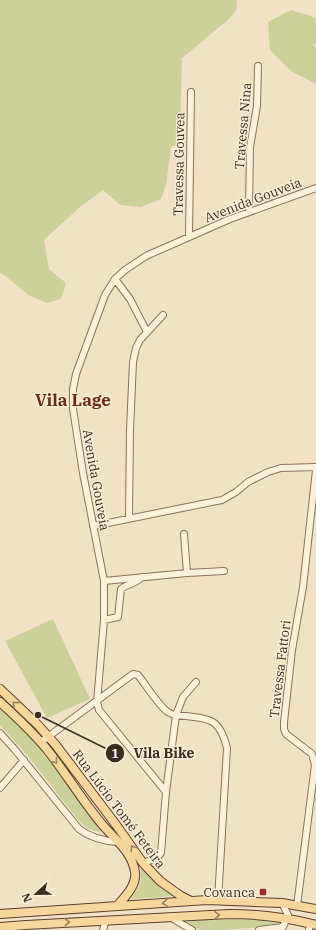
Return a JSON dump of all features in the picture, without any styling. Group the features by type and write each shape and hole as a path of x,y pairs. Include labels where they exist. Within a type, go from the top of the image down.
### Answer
{"main road":[{"name":"Rua Lúcio Tomé Feteira","path":"0,689 37,724 48,737 85,782 144,863 160,881 192,901"},
{"name":"Rua Lúcio Tomé Feteira","path":"0,702 41,742 101,824 118,842 130,858 134,867 135,877 132,887 117,906"},
{"path":"0,914 218,900 282,903 316,909"},
{"path":"0,927 26,927 106,920 256,914 287,918 312,926"}],"street":[{"name":"Travessa Nina","path":"249,212 250,146 258,106 258,66"},
{"name":"Travessa Gouvea","path":"189,237 191,92"},
{"name":"Avenida Gouveia","path":"97,702 104,620 104,581 92,526 73,409 73,389 76,374 105,295 115,278 146,256 249,212 316,188"},
{"path":"115,278 130,299 147,332"},
{"path":"129,518 132,374 136,348 140,340 163,315"},
{"path":"92,526 222,500 236,492 248,482 268,472 281,468 316,467"},
{"name":"Travessa Fattori","path":"297,906 315,765 312,754 289,737 284,729 291,657 303,587 316,470"},
{"path":"184,534 187,573"},
{"path":"104,581 187,573 224,572"},
{"path":"104,620 118,617 121,589 143,577"},
{"path":"41,742 133,674 138,675 167,712 176,715 203,718 213,722 222,731 227,748 218,900"},
{"path":"144,863 157,858 161,853 166,792 176,715 183,696 196,682"},
{"path":"97,702 99,710 166,792"},
{"path":"0,733 24,760 79,829 95,839 118,842"},
{"path":"0,788 24,760"},
{"path":"259,930 283,927 287,918 287,911 282,903"},
{"path":"170,917 192,930"},
{"path":"103,930 106,920"}],"green space":[{"path":"0,0 237,0 237,9 229,19 182,58 180,144 171,147 166,185 161,199 141,207 120,205 103,190 80,207 44,240 49,269 66,283 61,299 47,303 30,296 0,272"},
{"path":"291,10 316,18 316,43 314,45 316,48 316,84 291,71 270,50 268,22"},
{"path":"53,619 90,699 47,718 5,641"},
{"path":"0,706 39,746 104,831 90,829 79,821 27,755 0,725"},
{"path":"141,867 152,879 175,896 131,899 139,884"},
{"path":"254,919 276,923 278,925 223,930 200,930 189,925 188,922 190,920"}],"place":[{"name":"Vila Bike","path":"38,715"},
{"name":"Covanca","path":"263,892"}],"district":[{"name":"Vila Lage","path":"73,400"}]}
